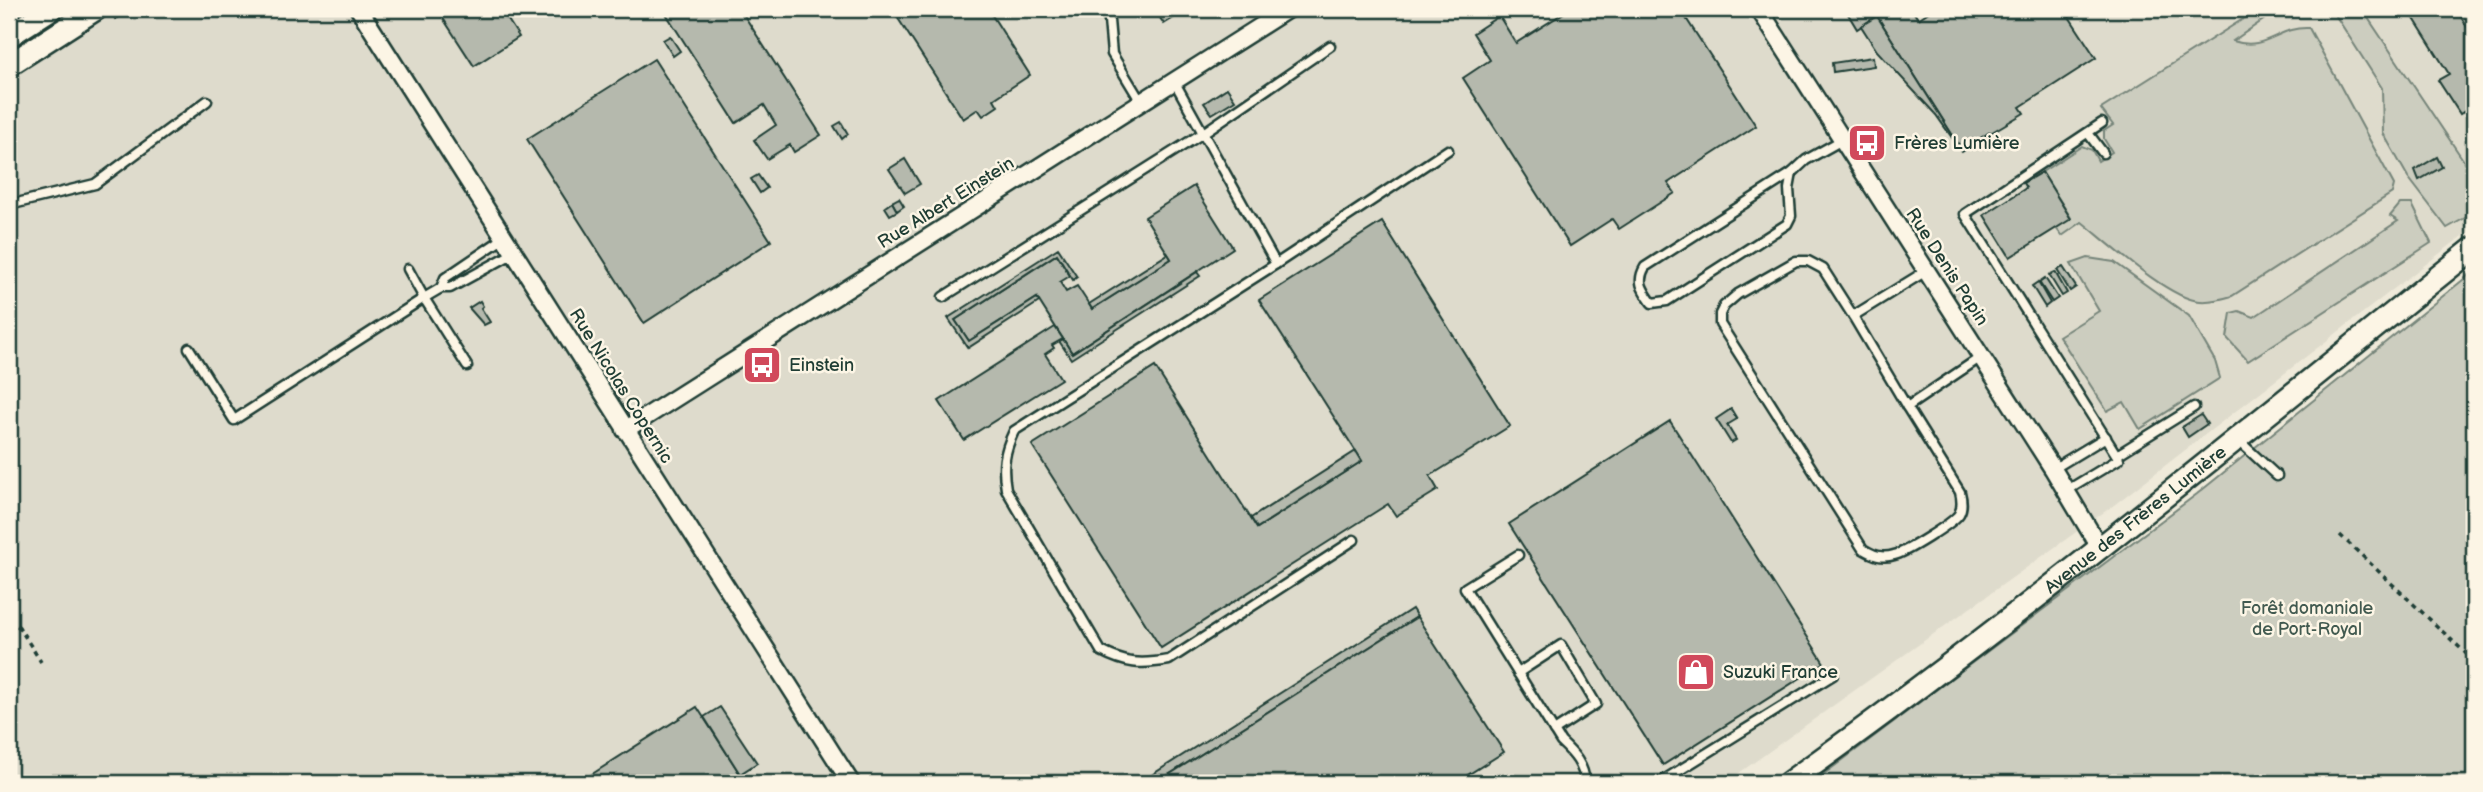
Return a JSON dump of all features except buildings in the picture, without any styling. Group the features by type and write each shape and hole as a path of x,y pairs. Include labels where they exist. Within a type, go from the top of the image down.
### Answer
{"street":[{"path":"9,36 51,9"},
{"path":"9,65 96,9"},
{"name":"Rue Nicolas Copernic","path":"359,9 852,783"},
{"name":"Rue Albert Einstein","path":"625,430 1288,9"},
{"name":"Rue Denis Papin","path":"1759,9 2053,469 2100,548"},
{"name":"Avenue des Frères Lumière","path":"1788,783 1897,706 2100,548 2474,248"}],"lane":[{"path":"1108,9 1112,54 1141,102"},
{"path":"943,297 1203,132 1330,47"},
{"path":"1174,81 1276,264"},
{"path":"9,205 95,184 206,101"},
{"path":"2066,491 2119,459 1965,214 2102,123"},
{"path":"2088,132 2103,153"},
{"path":"1792,173 1789,189 1791,216 1787,224 1667,301 1652,303 1640,284 1640,275 1645,267 1792,173 1806,160 1842,140"},
{"path":"1354,540 1169,660 1146,664 1120,661 1101,651 1006,489 1003,470 1005,450 1014,431 1276,264 1448,150"},
{"path":"441,288 445,278 504,238"},
{"path":"189,348 234,420 424,298 441,288 450,288 513,254"},
{"path":"1797,261 1808,261 1824,269 1907,407 1960,492 1960,513 1952,522 1896,555 1873,556 1863,549 1720,324 1720,314 1724,306 1738,294 1797,261"},
{"path":"408,269 467,366"},
{"path":"1853,316 1926,271"},
{"path":"1907,407 1981,357"},
{"path":"2116,455 2194,407"},
{"path":"2053,469 2106,438"},
{"path":"2236,438 2277,477"},
{"path":"1518,555 1465,588 1554,730 1579,762 1585,783"},
{"path":"1518,673 1561,645 1597,704 1554,730"},
{"path":"1659,783 1833,675"}],"path":[{"path":"2340,535 2474,661"},
{"path":"9,620 19,627 41,662"}],"shaded area":[{"path":"9,9 2474,9 2474,227 2114,505 1725,783 9,783"}],"green space":[{"path":"2259,9 2311,9 2294,13 2275,12 2233,41 2254,43 2298,28 2309,28 2394,185 2392,193 2232,296 2212,301 2187,298 2172,291 2139,269 2082,222 2062,236 2056,228 2071,218 2042,172 2082,146 2092,150 2098,161 2112,152 2104,139 2104,131 2113,125 2101,109"},
{"path":"2325,9 2362,9 2474,176 2474,213 2447,228 2408,177 2383,133 2382,88 2334,13"},
{"path":"2400,204 2412,204 2431,243 2248,361 2227,338 2231,313 2239,311 2254,317 2398,221 2390,216"},
{"path":"2088,258 2114,262 2189,316 2215,361 2220,378 2140,429 2124,402 2107,411 2059,336 2099,311 2071,264"},
{"name":"Forêt domaniale de Port-Royal","path":"2474,271 2474,783 1812,783 2197,494"}],"place":[{"name":"Frères Lumière","path":"1867,143"},
{"name":"Einstein","path":"762,365"},
{"name":"Suzuki France","path":"1696,672"}]}
